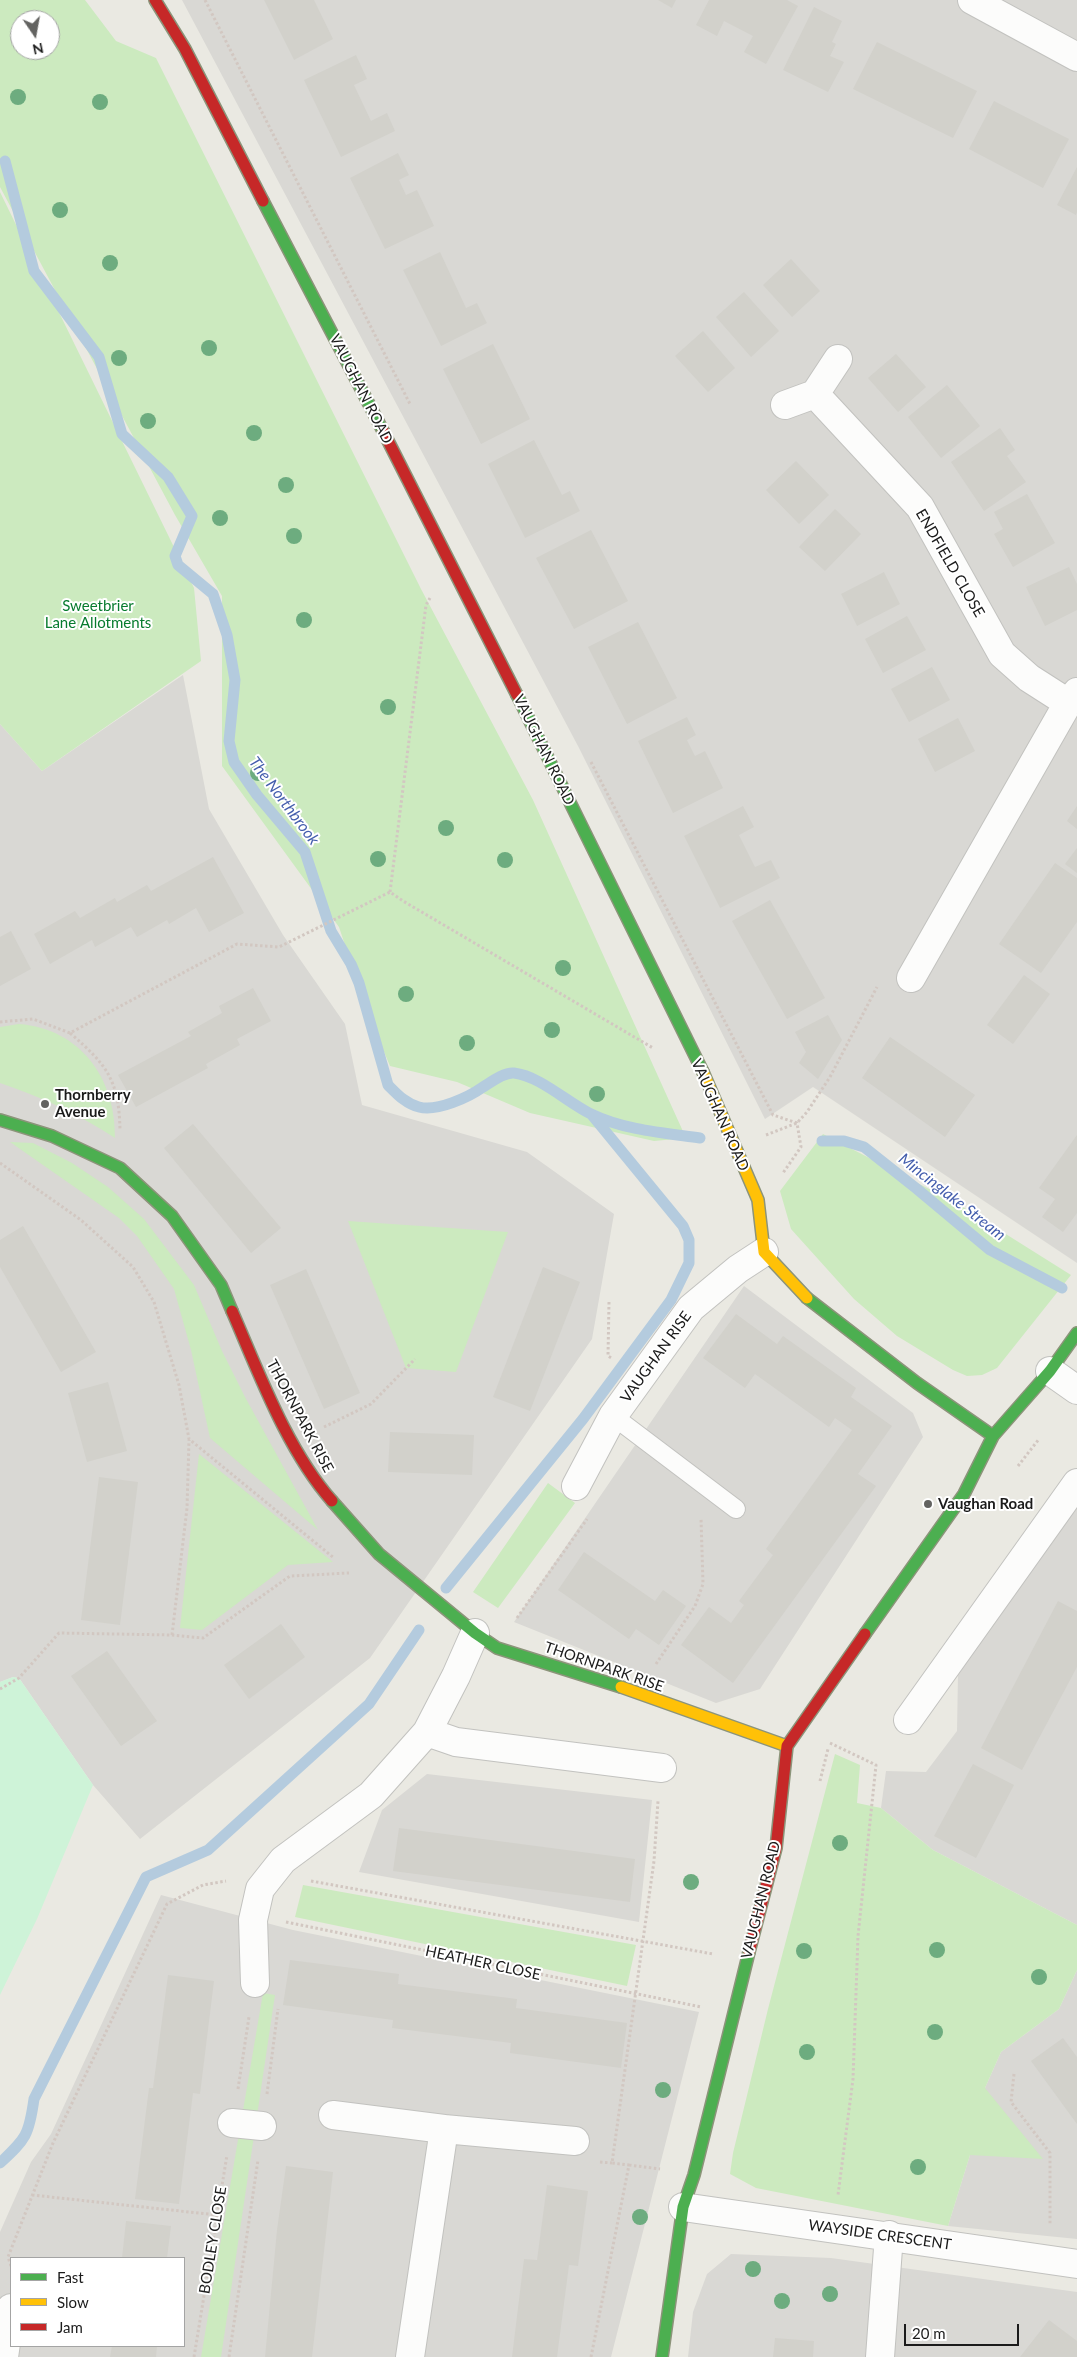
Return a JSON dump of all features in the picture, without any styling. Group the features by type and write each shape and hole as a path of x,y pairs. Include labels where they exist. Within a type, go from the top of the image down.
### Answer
{"street":[{"name":"VAUGHAN ROAD","path":"155,0 186,49 454,569 671,1004 718,1103 758,1200 764,1252"},
{"path":"972,0 1077,57"},
{"path":"785,405 815,394 838,359"},
{"name":"ENDFIELD CLOSE","path":"815,394 920,507 1002,654 1030,678 1073,698 911,978"},
{"name":"THORNPARK RISE","path":"0,1120 52,1136 120,1168 172,1216 221,1285 266,1390 313,1479 379,1554 486,1640 787,1746"},
{"path":"764,1252 809,1300 917,1383 993,1436"},
{"name":"VAUGHAN RISE","path":"576,1486 613,1416 692,1308 738,1268 764,1252"},
{"name":"VAUGHAN ROAD","path":"662,2357 683,2206 694,2175 742,1977 776,1848 787,1746 964,1494 993,1436 1050,1372 1077,1333"},
{"path":"1050,1372 1077,1390"},
{"path":"908,1720 1077,1482"},
{"path":"255,1983 253,1920 260,1889 278,1866 371,1795 427,1732 456,1676 486,1640"},
{"path":"427,1732 456,1742 662,1768"},
{"path":"333,2115 575,2141"},
{"path":"232,2123 262,2126"},
{"path":"410,2357 444,2128"},
{"name":"WAYSIDE CRESCENT","path":"683,2206 1077,2264"},
{"path":"880,2357 889,2236"},
{"path":"4,2357 10,2315"}],"lane":[{"path":"613,1416 736,1509"}],"path":[{"path":"390,892 426,605 434,591"},
{"path":"70,1033 237,944 278,947 390,892"},
{"path":"390,892 661,1052"},
{"path":"736,1148 797,1123 830,1077 878,986 911,978"},
{"path":"0,1022 33,1019 70,1033 92,1053 110,1074 120,1105 120,1168"},
{"path":"608,1356 609,1302"},
{"path":"294,1442 371,1404 415,1359"},
{"path":"1016,1469 1043,1434"},
{"path":"172,1635 187,1508 189,1439"},
{"path":"637,1693 695,1606 703,1584 700,1483"},
{"path":"486,1640 592,1512 576,1486"},
{"path":"0,1689 19,1678 59,1633 172,1635 203,1638 290,1576 352,1572"},
{"path":"817,1791 832,1737"},
{"path":"787,1746 830,1743 876,1765 858,1936 853,2079 834,2228"},
{"path":"591,2357 629,2165 612,2163 654,1862 662,1768"},
{"path":"10,2263 8,2257 53,2143 167,1904 203,1885 278,1866 307,1880 717,1954"},
{"name":"HEATHER CLOSE","path":"253,1920 292,1923 635,1995 702,2007"},
{"name":"BODLEY CLOSE","path":"194,2357 255,1983"},
{"path":"1014,2074 1011,2102 1050,2153 1050,2260"},
{"path":"32,2195 217,2215"}],"shaded area":[{"path":"182,0 1077,0 1077,1263 813,1087 765,1119 578,746"},
{"path":"183,675 209,809 283,935 345,1024 362,1105 527,1152 614,1214 592,1339 370,1658 140,1839 93,1785 19,1678 13,1677 0,1682 0,724 42,771"},
{"path":"744,1286 913,1413 923,1437 760,1689 716,1703 514,1622"},
{"path":"1077,1499 1077,1925 933,1850 881,1808 886,1771 926,1772 957,1731 958,1675"},
{"path":"427,1774 652,1800 639,1922 359,1872 382,1810"},
{"path":"161,1895 293,1930 699,2012 611,2357 0,2357 0,2232 31,2162 51,2134"},
{"path":"1077,1970 1077,2239 948,2226 970,2155 985,2088 1001,2052 1059,2009"},
{"path":"731,2254 831,2258 1077,2292 1077,2357 688,2357 693,2312 707,2274"}],"green space":[{"path":"0,0 85,0 116,41 156,58 421,589 533,800 686,1138 654,1141 530,1113 457,1082 390,1066 368,1014 339,927 222,766 222,596 175,515 0,187"},
{"name":"Sweetbrier Lane Allotments","path":"0,192 194,588 201,661 42,771 0,724"},
{"path":"19,1024 41,1028 60,1036 77,1047 91,1061 101,1077 109,1096 114,1116 115,1138 59,1107 0,1083 0,1027"},
{"path":"823,1134 958,1204 1071,1275 997,1368 982,1375 967,1376 953,1370 897,1336 854,1299 791,1229 780,1191"},
{"path":"10,1142 33,1143 72,1163 108,1187 144,1219 194,1285 222,1351 245,1397 318,1530 210,1438 191,1350 174,1289 137,1236 119,1218"},
{"path":"348,1221 508,1232 456,1372 406,1368"},
{"path":"199,1454 333,1562 288,1565 202,1630 180,1628"},
{"path":"548,1483 575,1503 498,1608 473,1592"},
{"path":"13,1677 19,1678 93,1785 37,1919 0,1995 0,1682"},
{"path":"835,1754 860,1765 857,1803 881,1808 933,1850 1077,1925 1077,1970 1059,2009 1001,2052 985,2088 1043,2159 970,2155 948,2226 756,2188 730,2174 733,2153 768,2009"},
{"path":"303,1885 636,1945 627,1986 295,1917"},
{"path":"263,1993 275,1995 221,2357 201,2357"}],"building":[{"path":"264,0 314,0 333,39 294,60"},
{"path":"658,0 676,0 672,8"},
{"path":"709,0 787,0 798,6 766,64 744,52 753,36 724,21 717,36 696,25"},
{"path":"814,7 842,21 832,42 836,44 830,56 844,62 828,92 783,70"},
{"path":"877,42 977,91 953,138 853,89"},
{"path":"356,55 367,79 354,85 371,121 387,113 395,131 341,157 304,80"},
{"path":"994,101 1069,139 1043,188 969,149"},
{"path":"398,153 409,175 399,180 406,195 417,190 434,226 385,249 350,178"},
{"path":"1077,167 1077,212 1076,215 1057,205"},
{"path":"440,252 466,308 477,303 487,323 441,346 403,270"},
{"path":"791,259 820,291 792,317 763,285"},
{"path":"744,292 779,331 751,357 716,317"},
{"path":"703,331 735,368 708,392 675,356"},
{"path":"493,344 530,419 481,444 443,369"},
{"path":"896,354 926,387 898,412 868,378"},
{"path":"947,385 980,426 941,458 908,417"},
{"path":"1000,428 1015,450 1007,456 1026,482 984,511 951,462"},
{"path":"534,440 562,495 570,491 580,511 525,538 488,464"},
{"path":"796,461 829,495 799,524 766,490"},
{"path":"1027,494 1055,543 1013,567 994,534 1003,529 994,512"},
{"path":"835,509 861,534 825,571 799,547"},
{"path":"591,530 628,601 574,629 536,558"},
{"path":"1069,567 1077,584 1077,610 1045,626 1026,587"},
{"path":"884,572 900,604 857,626 841,594"},
{"path":"907,616 926,650 883,673 865,639"},
{"path":"638,622 677,698 627,724 588,647"},
{"path":"932,667 950,700 909,722 891,689"},
{"path":"687,717 696,735 687,740 695,756 705,751 723,788 673,813 638,741"},
{"path":"958,718 975,751 935,772 918,739"},
{"path":"743,806 754,827 739,835 755,867 771,860 780,878 720,908 684,836"},
{"path":"1077,806 1077,829 1067,821"},
{"path":"1077,848 1077,873 1065,864"},
{"path":"213,857 244,913 209,932 196,908 169,924 167,920 137,937 131,927 95,947 92,940 50,964 34,934 75,911 80,918 115,898 117,902 147,885 151,891"},
{"path":"1055,863 1077,878 1077,922 1041,973 999,944"},
{"path":"770,900 825,998 787,1019 732,921"},
{"path":"11,931 31,969 0,986 0,937"},
{"path":"1024,975 1050,994 1013,1044 987,1025"},
{"path":"253,988 271,1021 237,1039 240,1045 206,1064 208,1068 136,1107 118,1075 191,1036 188,1032 222,1013 219,1006"},
{"path":"828,1015 842,1040 818,1079 799,1063 806,1052 795,1032"},
{"path":"890,1037 975,1095 945,1137 862,1078"},
{"path":"193,1124 281,1228 251,1253 164,1148"},
{"path":"1077,1135 1077,1213 1063,1232 1042,1217 1055,1199 1039,1188"},
{"path":"23,1226 96,1352 61,1372 0,1267 0,1240"},
{"path":"543,1267 580,1282 530,1411 493,1397"},
{"path":"306,1269 360,1393 324,1409 270,1285"},
{"path":"736,1314 777,1344 783,1336 856,1388 851,1397 892,1426 858,1474 876,1486 733,1683 681,1645 709,1607 731,1623 744,1605 739,1601 773,1555 766,1549 852,1430 835,1418 829,1427 755,1374 745,1388 703,1358"},
{"path":"108,1382 127,1451 87,1462 68,1393"},
{"path":"390,1432 474,1435 472,1475 388,1472"},
{"path":"99,1477 138,1482 120,1625 81,1620"},
{"path":"584,1552 655,1601 663,1590 686,1606 659,1645 636,1629 629,1639 558,1590"},
{"path":"1058,1601 1077,1611 1077,1667 1022,1770 981,1748"},
{"path":"281,1624 305,1657 249,1699 224,1665"},
{"path":"107,1651 157,1721 121,1746 71,1676"},
{"path":"973,1764 1014,1785 976,1858 934,1836"},
{"path":"399,1828 635,1859 630,1902 393,1871"},
{"path":"290,1960 399,1974 398,1984 517,1999 516,2008 627,2023 621,2068 510,2053 511,2043 392,2028 393,2020 283,2005"},
{"path":"168,1975 214,1981 200,2094 193,2093 179,2204 135,2199 149,2088 153,2088"},
{"path":"1063,2038 1077,2057 1077,2124 1031,2061"},
{"path":"286,2166 333,2172 312,2357 265,2357 277,2230"},
{"path":"547,2185 588,2191 578,2266 569,2265 557,2357 512,2357 524,2259 537,2260"},
{"path":"126,2221 171,2226 167,2257 122,2257"},
{"path":"1049,2320 1077,2341 1077,2357 1020,2357"},
{"path":"775,2338 814,2341 813,2357 773,2357"},
{"path":"112,2347 157,2347 156,2357 110,2357"}],"waterway":[{"name":"The Northbrook","path":"5,161 34,271 99,357 122,434 168,477 192,516 175,556 178,565 213,594 227,635 235,680 229,741 234,762 257,795 305,852 331,931 351,964 359,983 388,1085 410,1104 426,1108 443,1106 461,1099 502,1076 514,1073 534,1079 591,1114 617,1124 700,1138"},
{"path":"446,1588 583,1419 671,1300 689,1263 689,1240 683,1226 592,1115"},
{"name":"Mincinglake Stream","path":"822,1141 844,1141 864,1147 990,1250 1062,1288"},
{"path":"0,2163 16,2148 25,2136 34,2099 146,1877 208,1850 369,1704 419,1630"}],"traffic: fast":[{"path":"263,201 383,431"},
{"path":"517,695 703,1072"},
{"path":"0,1120 52,1136 120,1168 172,1216 221,1285 232,1311"},
{"path":"807,1298 917,1383 993,1436"},
{"path":"865,1634 964,1494 993,1436 1050,1371 1077,1333"},
{"path":"332,1501 379,1554 475,1633 497,1648 621,1687"},
{"path":"662,2357 683,2207 694,2175 749,1952"}],"traffic: slow":[{"path":"703,1072 758,1200 764,1252 807,1298"},
{"path":"621,1687 787,1746"}],"traffic: jam":[{"path":"155,0 185,49 263,201"},
{"path":"383,431 517,695"},
{"path":"232,1311 275,1410 288,1435 301,1459 332,1501"},
{"path":"749,1952 776,1848 787,1746 865,1634"}],"place":[{"name":"Thornberry Avenue","path":"45,1104"},
{"name":"Vaughan Road","path":"928,1504"}]}
